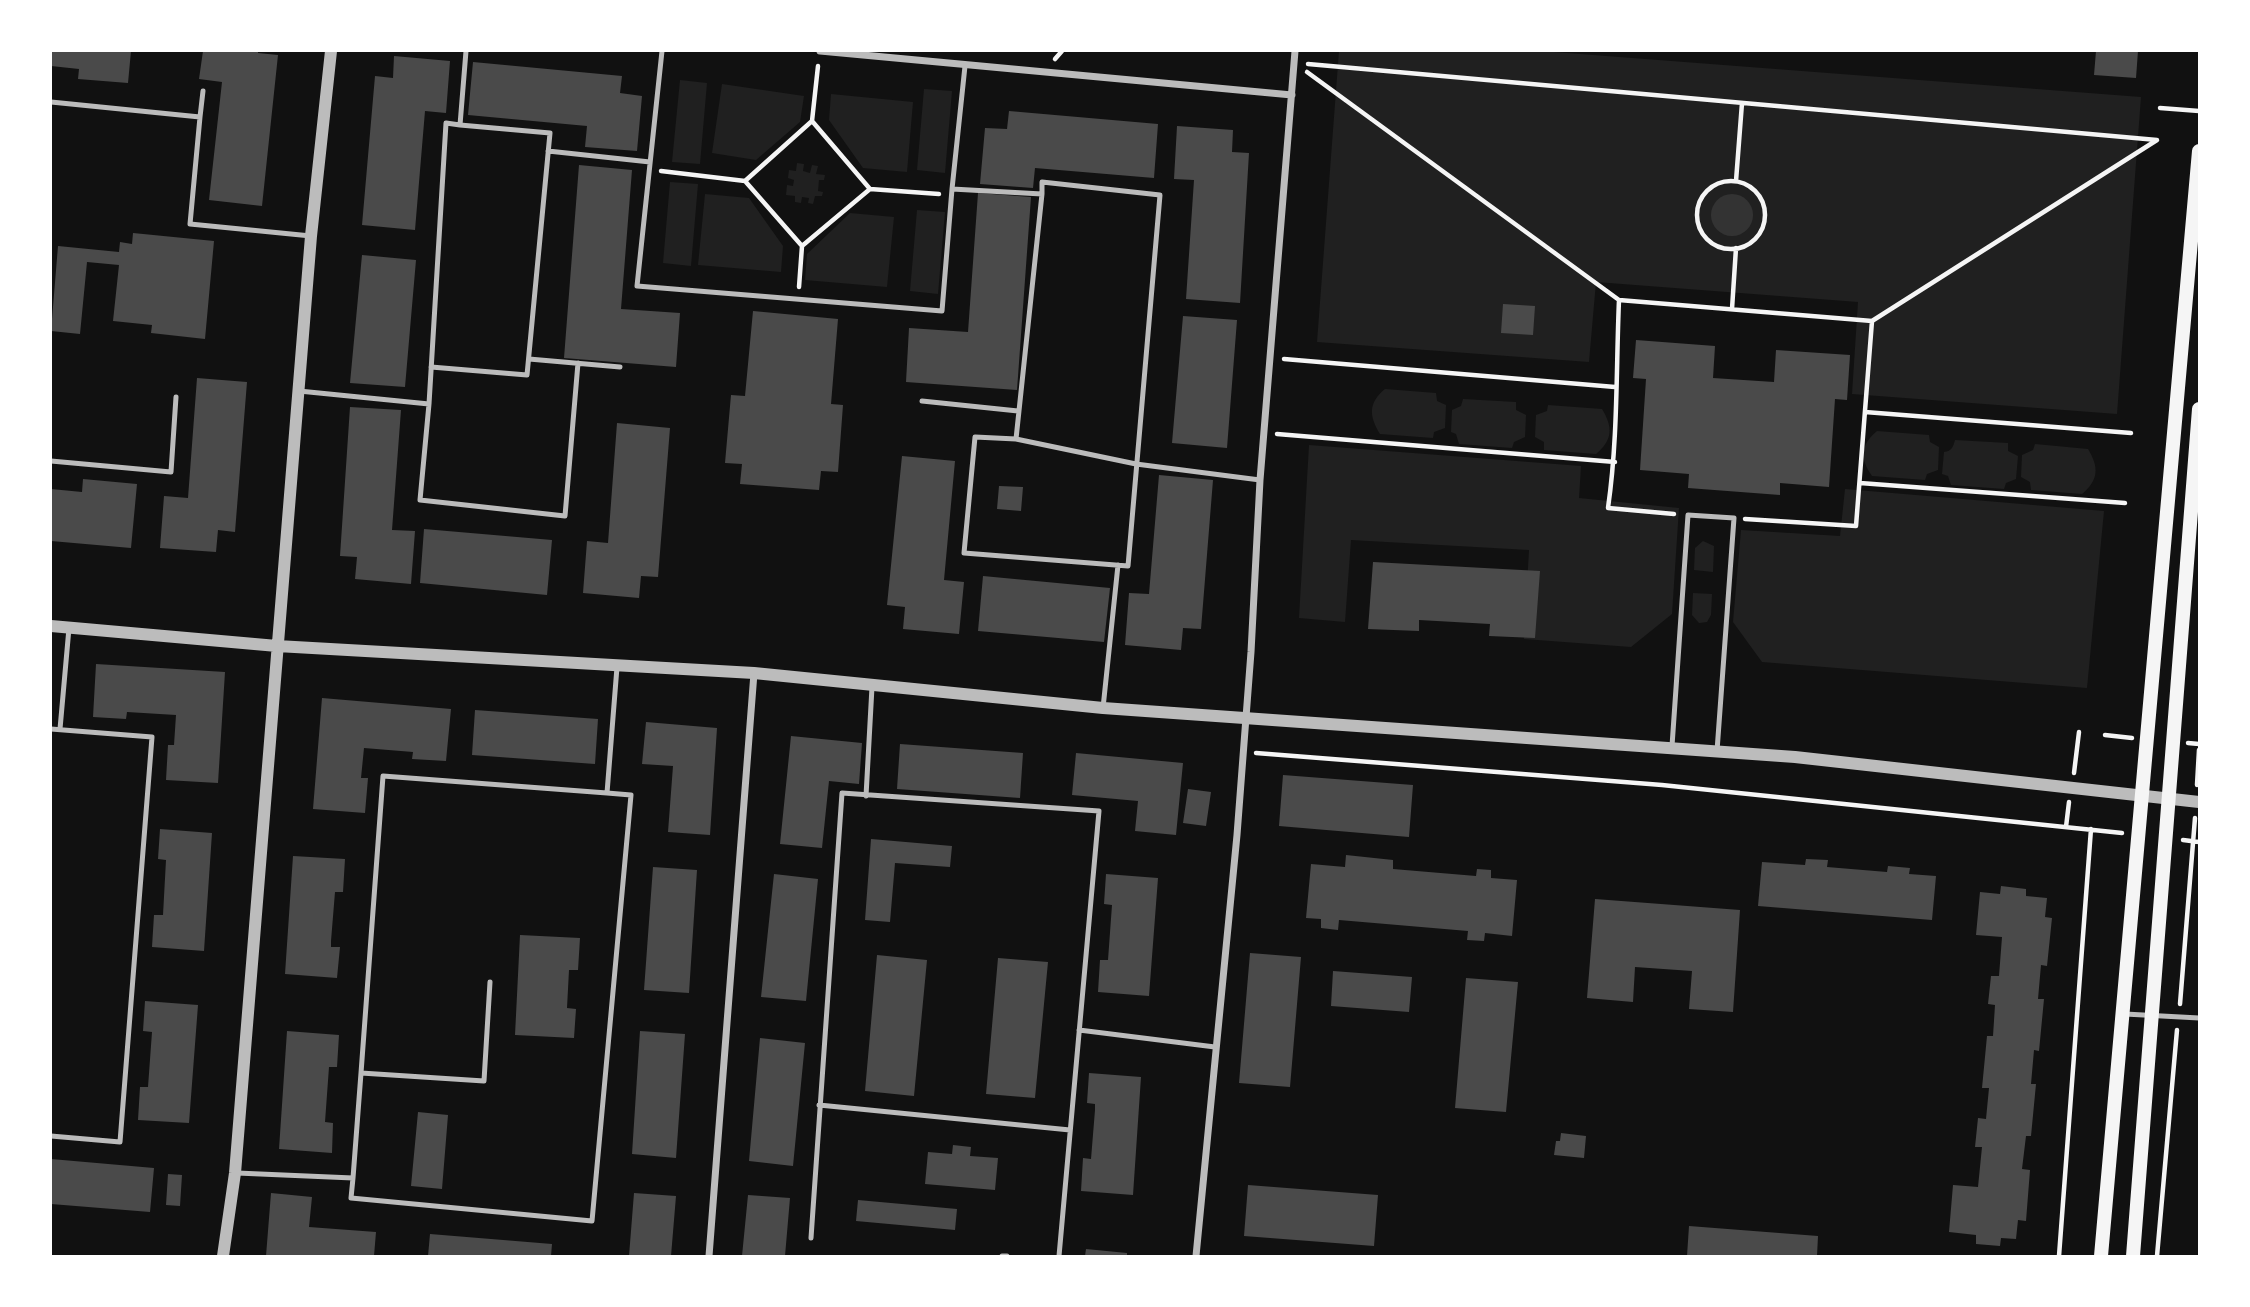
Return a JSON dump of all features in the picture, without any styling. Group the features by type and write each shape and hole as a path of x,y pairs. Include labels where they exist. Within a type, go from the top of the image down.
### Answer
{"main road":[{"path":"2101,1256 2199,151"},
{"path":"2133,1256 2199,410"}],"street":[{"path":"223,1256 235,1173 311,236 331,51"},
{"path":"820,51 1292,95"},
{"path":"1196,1256 1246,719 1260,480 1296,51"},
{"path":"51,626 276,646 754,673 1103,708 1795,757 2199,802"},
{"path":"709,1256 754,673"}],"lane":[{"path":"460,125 466,51"},
{"path":"662,51 638,286 942,312 965,66"},
{"path":"203,91 190,224 311,236"},
{"path":"51,102 200,117"},
{"path":"432,367 527,375 550,133 446,123 432,367 420,500 565,516 578,363"},
{"path":"548,151 650,166"},
{"path":"1016,439 1042,181 1160,195 1136,464 1128,566 964,553 975,437 1016,439 1136,464 1260,480"},
{"path":"952,192 1042,194"},
{"path":"528,359 620,367"},
{"path":"299,391 429,404"},
{"path":"51,461 171,472 176,397"},
{"path":"922,401 1018,411"},
{"path":"1672,748 1688,515 1734,518 1717,751"},
{"path":"1103,708 1118,565"},
{"path":"60,729 69,628"},
{"path":"607,793 617,667"},
{"path":"866,796 873,686"},
{"path":"51,729 152,737 120,1142 51,1136"},
{"path":"383,776 631,795 592,1221 351,1198 361,1073 383,776"},
{"path":"811,1238 842,793 1099,811 1059,1256"},
{"path":"361,1073 484,1081 490,982"},
{"path":"2122,1014 2199,1018"},
{"path":"1079,1030 1215,1047"},
{"path":"819,1105 1070,1130"},
{"path":"235,1173 353,1178"}],"path":[{"path":"745,181 811,121 820,51"},
{"path":"1294,63 1742,103 2157,140 1872,321 1619,300 1294,63"},
{"path":"1736,181 1742,103"},
{"path":"2160,108 2199,111"},
{"path":"811,121 870,189"},
{"path":"650,166 745,181 802,246 798,299"},
{"path":"1736,181 1745,183 1756,192 1763,203 1765,216 1762,229 1753,241 1736,248 1713,244 1700,230 1697,219 1699,202 1707,190 1721,182 1736,181"},
{"path":"802,246 870,189 952,192"},
{"path":"1732,309 1736,248"},
{"path":"1619,300 1615,462 1608,508 1688,515"},
{"path":"1734,518 1856,526 1872,321"},
{"path":"1270,358 1615,387"},
{"path":"1865,412 2131,433"},
{"path":"1264,433 1615,462"},
{"path":"1860,483 2125,503"},
{"path":"1243,752 1662,785 2138,834"},
{"path":"2059,1256 2091,830"},
{"path":"2157,1256 2196,841 2166,838"}],"shaded area":[{"path":"1339,51 1541,51 2141,97 2117,414 1852,394 1858,302 1596,282 1589,362 1317,342"},
{"path":"680,80 707,83 700,164 672,162"},
{"path":"722,84 804,96 800,122 756,160 712,153"},
{"path":"924,89 952,91 945,173 917,170"},
{"path":"831,94 913,102 907,172 863,168 829,120"},
{"path":"797,163 804,164 803,171 810,173 812,165 818,166 816,174 825,175 824,180 819,180 818,191 823,192 822,196 815,196 813,204 808,203 809,198 802,197 801,203 795,202 795,196 786,195 787,185 793,186 794,180 788,178 789,170 796,171"},
{"path":"670,182 698,184 691,266 663,263"},
{"path":"705,194 749,198 783,246 781,272 698,265"},
{"path":"1732,194 1747,200 1753,215 1747,230 1732,236 1717,230 1711,215 1717,200"},
{"path":"917,210 945,212 938,294 910,291"},
{"path":"850,213 894,217 887,287 805,280 807,254"},
{"path":"1385,389 1436,393 1437,401 1446,405 1445,428 1434,432 1433,438 1380,434 1372,410 1379,394"},
{"path":"1463,399 1516,402 1516,410 1526,415 1525,437 1514,442 1512,448 1459,444 1456,434 1451,432 1452,410 1461,406"},
{"path":"1548,405 1602,409 1610,433 1606,444 1596,454 1544,450 1544,442 1535,437 1536,415 1547,411"},
{"path":"1877,431 1929,435 1930,442 1939,447 1938,470 1927,474 1925,480 1872,476 1865,464 1864,452 1867,442"},
{"path":"1955,440 2008,443 2008,451 2018,456 2016,479 2006,483 2004,489 1951,485 1948,476 1942,474 1944,452 1952,448"},
{"path":"2035,444 2088,449 2096,473 2092,484 2082,494 2031,490 2030,482 2021,477 2022,455 2033,450"},
{"path":"1309,445 1581,466 1579,498 1679,508 1672,614 1631,647 1524,639 1529,550 1351,540 1345,622 1299,618"},
{"path":"1845,489 2104,511 2087,688 1762,662 1733,622 1741,530 1840,536"},
{"path":"1703,541 1714,546 1713,572 1694,570 1695,548"},
{"path":"1693,593 1712,594 1711,615 1707,622 1699,623 1692,615"}],"building":[{"path":"51,51 131,51 128,83 78,79 79,69 51,66"},
{"path":"203,51 258,51 278,55 262,206 209,200 222,82 199,79"},
{"path":"2096,51 2138,51 2136,78 2094,75"},
{"path":"394,56 450,61 446,113 425,111 415,230 362,225 375,76 393,78"},
{"path":"473,62 622,76 620,93 642,96 637,151 585,147 587,126 468,115"},
{"path":"1009,111 1158,124 1154,178 1035,168 1033,188 980,184 985,128 1007,129"},
{"path":"1177,126 1233,130 1232,152 1249,153 1240,303 1186,299 1194,180 1174,179"},
{"path":"579,165 632,170 621,309 680,313 676,367 564,358"},
{"path":"978,193 1031,197 1017,390 906,382 909,328 968,332"},
{"path":"133,233 214,241 205,339 151,333 152,325 113,321 119,265 87,262 80,334 51,331 58,246 119,252 120,242 132,244"},
{"path":"362,255 416,260 405,387 350,383"},
{"path":"1503,304 1535,306 1533,335 1501,333"},
{"path":"753,311 838,319 831,404 843,405 838,472 821,471 819,490 740,484 742,464 725,463 731,395 745,396"},
{"path":"1183,316 1237,320 1227,448 1172,443"},
{"path":"1636,340 1715,346 1713,378 1774,382 1776,350 1850,355 1847,400 1835,399 1829,487 1780,483 1780,495 1688,488 1689,474 1640,470 1646,379 1633,378"},
{"path":"197,378 247,382 235,532 218,530 216,552 160,548 164,496 188,498"},
{"path":"350,407 401,410 392,530 415,531 411,584 355,579 357,557 340,556"},
{"path":"617,423 670,428 658,577 641,576 639,598 583,593 587,541 608,543"},
{"path":"902,456 955,461 944,580 964,582 959,634 903,629 905,607 887,605"},
{"path":"1159,475 1213,480 1201,629 1183,628 1181,650 1125,645 1129,593 1149,594"},
{"path":"83,479 137,484 131,548 51,541 51,489 82,492"},
{"path":"999,486 1023,487 1021,511 997,509"},
{"path":"424,529 552,540 547,595 420,583"},
{"path":"1373,562 1540,571 1535,638 1489,636 1490,624 1419,620 1419,631 1368,629"},
{"path":"983,576 1110,588 1104,642 978,631"},
{"path":"96,664 225,672 218,783 166,780 168,745 174,745 176,715 127,712 126,719 93,717"},
{"path":"322,698 451,709 446,761 412,759 413,752 364,748 361,778 368,778 365,813 313,809"},
{"path":"475,710 598,719 595,764 472,755"},
{"path":"646,722 717,728 710,835 668,832 673,766 642,764"},
{"path":"791,736 862,743 859,784 829,781 822,848 780,844"},
{"path":"900,744 1023,753 1020,798 897,789"},
{"path":"1076,753 1183,763 1176,835 1135,831 1138,801 1072,795"},
{"path":"1283,775 1413,785 1409,837 1279,826"},
{"path":"1188,789 1211,792 1206,826 1183,823"},
{"path":"160,829 212,833 204,951 152,947 154,915 163,915 166,860 158,859"},
{"path":"871,839 952,846 950,867 895,863 890,922 865,920"},
{"path":"1346,855 1393,860 1393,869 1476,876 1477,869 1491,870 1491,878 1517,880 1512,936 1485,933 1484,941 1467,940 1468,931 1339,920 1338,930 1321,928 1321,919 1306,918 1311,864 1345,867"},
{"path":"293,856 345,859 343,892 335,892 331,941 331,947 340,947 337,978 285,974"},
{"path":"1806,859 1828,860 1827,867 1887,872 1888,866 1910,868 1909,874 1936,876 1932,920 1758,906 1762,862 1805,865"},
{"path":"653,867 697,870 689,993 644,990"},
{"path":"774,874 818,879 806,1001 761,997"},
{"path":"1106,874 1158,878 1149,996 1098,992 1100,960 1108,960 1112,905 1104,904"},
{"path":"2001,886 2026,889 2026,896 2047,898 2045,917 2052,918 2047,966 2041,965 2038,999 2044,999 2039,1051 2034,1050 2031,1084 2036,1084 2031,1136 2026,1136 2022,1169 2030,1170 2026,1221 2018,1220 2016,1239 2001,1238 2000,1246 1976,1244 1976,1235 1949,1232 1953,1185 1978,1187 1982,1147 1975,1147 1978,1118 1986,1119 1989,1088 1982,1088 1987,1036 1993,1036 1995,1005 1988,1004 1991,976 1999,976 2002,937 1976,935 1980,892 2000,894"},
{"path":"1595,899 1740,910 1733,1012 1689,1009 1692,971 1635,967 1633,1002 1587,998"},
{"path":"520,935 580,938 578,970 569,970 567,1008 576,1009 574,1038 515,1035"},
{"path":"1250,953 1301,957 1290,1087 1239,1083"},
{"path":"877,955 927,960 914,1096 865,1091"},
{"path":"998,958 1048,962 1035,1098 986,1094"},
{"path":"1333,971 1412,977 1409,1012 1331,1006"},
{"path":"1466,978 1518,982 1506,1112 1455,1108"},
{"path":"145,1001 198,1005 189,1123 138,1120 140,1087 148,1087 152,1032 143,1031"},
{"path":"287,1031 339,1035 337,1067 329,1067 325,1122 333,1123 332,1153 279,1149"},
{"path":"640,1031 685,1034 676,1158 632,1154"},
{"path":"760,1038 805,1043 793,1166 749,1161"},
{"path":"1089,1073 1141,1077 1133,1195 1081,1191 1083,1158 1091,1159 1095,1110 1095,1104 1087,1103"},
{"path":"418,1112 448,1115 442,1189 411,1186"},
{"path":"1561,1133 1586,1136 1584,1158 1554,1155 1556,1141 1560,1141"},
{"path":"953,1145 971,1147 970,1156 998,1158 995,1190 925,1184 928,1152 952,1154"},
{"path":"51,1159 154,1168 150,1212 51,1204"},
{"path":"168,1174 182,1175 180,1206 166,1205"},
{"path":"1248,1185 1378,1195 1374,1246 1244,1236"},
{"path":"271,1193 312,1197 309,1227 376,1232 374,1256 266,1256"},
{"path":"634,1193 676,1196 671,1256 629,1256"},
{"path":"748,1195 790,1198 785,1256 742,1256"},
{"path":"858,1200 957,1209 955,1230 856,1221"},
{"path":"1689,1226 1818,1236 1817,1256 1687,1256"},
{"path":"430,1234 552,1244 551,1256 428,1256"},
{"path":"1086,1249 1127,1253 1127,1256 1085,1256"}]}
